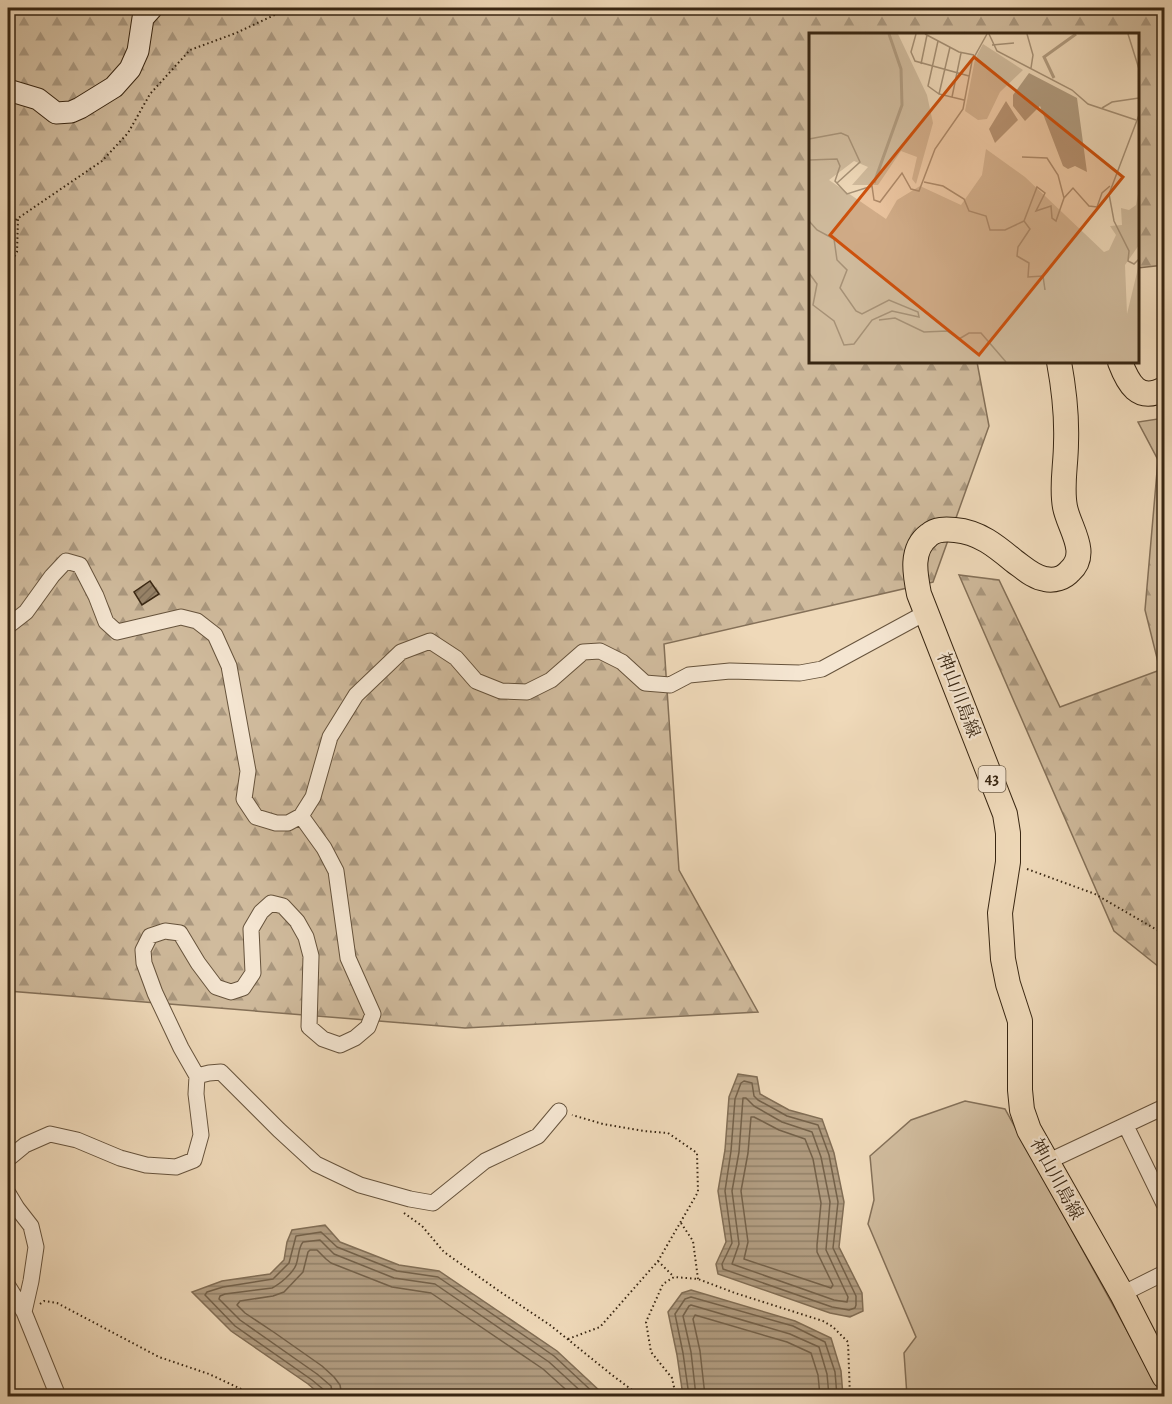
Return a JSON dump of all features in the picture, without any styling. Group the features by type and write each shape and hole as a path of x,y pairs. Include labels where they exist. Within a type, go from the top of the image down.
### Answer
{"main road":[{"path":"8,90 38,99 56,112 71,112 80,108 114,87 130,69 138,51 143,18 152,8"},
{"name":"神山川島線","path":"1059,363 1066,414 1063,493 1065,509 1077,541 1079,552 1077,563 1070,572 1059,579 1046,580 1031,574 995,545 975,534 945,528 931,533 921,541 916,553 914,568 919,594 1005,814 1008,833 1008,862 1000,913 1003,959 1020,1021 1022,1110 1029,1130 1122,1294 1164,1376"},
{"path":"1120,363 1127,380 1141,393 1150,394 1164,389"}],"street":[{"path":"8,626 26,612 66,561 80,565 106,622 117,632 181,617 197,621 215,635 229,666 248,771 244,799 256,817 276,823 288,823 301,816 313,797 330,737 356,695 401,652 430,641 456,658 476,681 501,691 527,692 551,680 583,652 600,651 622,662 645,683 670,685 689,675 730,670 800,674 822,669 927,612"},
{"path":"8,1159 25,1145 50,1134 77,1140 120,1158 146,1165 176,1167 194,1160 201,1135 196,1094 197,1076 155,993 144,963 143,950 150,936 165,931 180,933 216,987 231,992 243,988 253,973 251,929 261,912 271,903 284,906 297,921 306,937 310,956 309,1027 323,1039 340,1044 355,1038 368,1027 373,1014 348,958 336,871 324,848 301,816"},
{"path":"197,1076 221,1072 316,1164 360,1185 433,1203 485,1161 538,1136 559,1111"},
{"path":"1047,1162 1164,1107"},
{"path":"1126,1126 1164,1204"},
{"path":"8,1193 31,1226 36,1247 24,1312"},
{"path":"1122,1294 1164,1273"},
{"path":"8,1286 24,1312 57,1396"}],"path":[{"path":"8,225 102,161 128,133 150,94 190,50 236,33 288,8"},
{"path":"8,268 17,252 18,218"},
{"path":"1008,862 1095,894 1164,934"},
{"path":"559,1111 603,1124 668,1133 698,1153 698,1192 658,1260 600,1327 568,1339"},
{"path":"410,1199 400,1211 422,1226 444,1252 550,1325 640,1396"},
{"path":"680,1222 693,1241 698,1279"},
{"path":"658,1260 674,1276 698,1279 823,1321 833,1327 848,1342 850,1396"},
{"path":"674,1276 663,1284 646,1322 651,1352 672,1378 676,1396"},
{"path":"24,1312 44,1301 57,1303 159,1357 209,1374 256,1396"}],"green space":[{"path":"8,8 1164,8 1164,265 1139,268 1139,33 809,33 809,363 977,363 989,426 933,582 664,644 679,870 758,1012 465,1028 8,991"},
{"path":"1164,418 1164,971 1114,931 959,575 999,580 1060,707 1160,670 1145,610 1158,460 1138,422"},
{"path":"965,1101 1005,1109 1163,1396 907,1396 904,1353 916,1337 868,1224 874,1200 870,1156 911,1120"}],"water":[{"path":"738,1074 757,1077 760,1094 789,1110 822,1119 834,1153 844,1202 839,1247 862,1293 863,1311 850,1317 830,1313 718,1274 716,1264 726,1242 718,1191 725,1150 729,1097"},
{"path":"325,1225 340,1242 399,1265 439,1271 557,1351 601,1392 611,1396 322,1396 231,1331 192,1292 222,1281 270,1274 284,1260 292,1230"},
{"path":"691,1290 795,1321 831,1338 841,1371 843,1396 683,1396 668,1312 682,1293"}],"building":[{"path":"150,581 159,594 142,605 134,592"}]}
